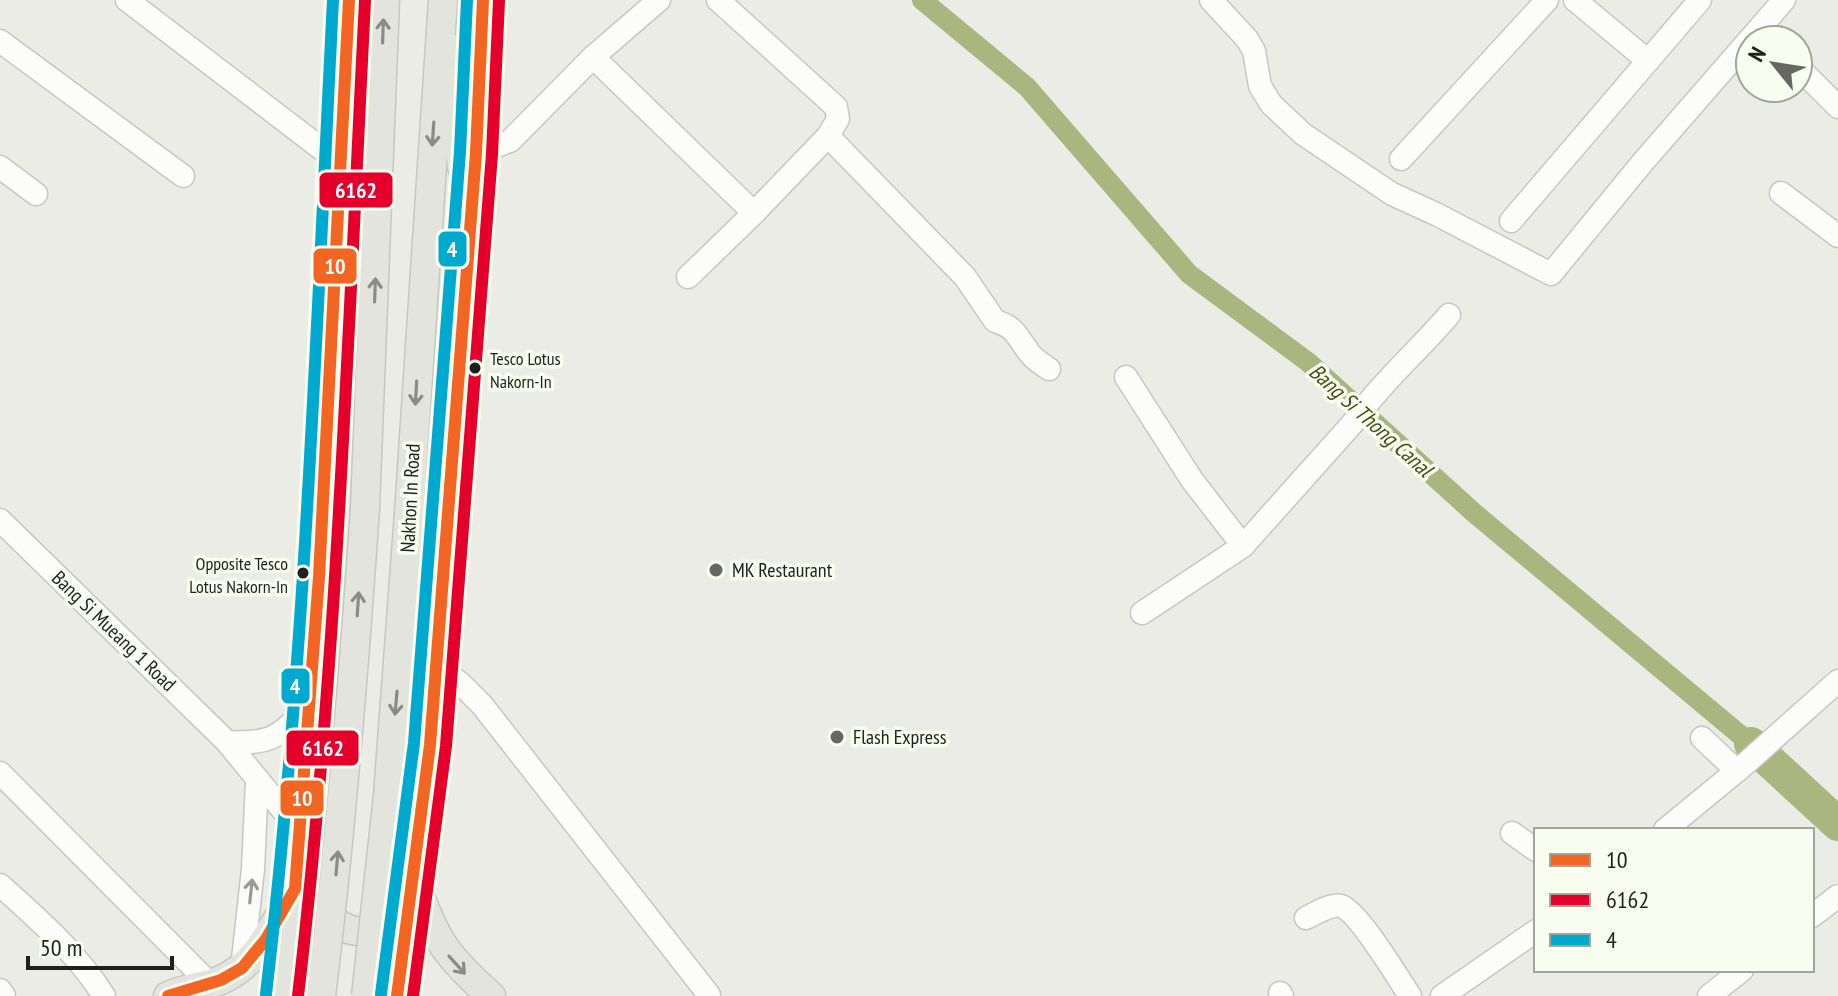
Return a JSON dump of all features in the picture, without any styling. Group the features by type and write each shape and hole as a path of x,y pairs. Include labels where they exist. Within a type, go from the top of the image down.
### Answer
{"main road":[{"path":"282,996 296,879 321,540 349,0"},
{"path":"321,996 349,728 365,508 385,0"},
{"name":"Nakhon In Road","path":"366,996 388,796 443,0"},
{"path":"456,0 456,116 469,242"},
{"name":"Nakhon In Road","path":"397,996 430,745 476,153 483,0"},
{"path":"296,879 324,913 339,925 358,931 375,929 390,916 412,874"},
{"path":"412,874 428,920 443,947 452,960 491,996"},
{"path":"168,996 210,984 242,968 266,939 296,879"}],"street":[{"path":"127,0 340,163"},
{"path":"476,153 510,141 593,57 659,0"},
{"path":"688,277 828,136 838,119 836,107 718,0"},
{"path":"1211,0 1254,51 1260,86 1271,104 1303,134 1392,194 1551,274 1643,162 1784,0"},
{"path":"1401,159 1547,0"},
{"path":"1575,0 1648,61"},
{"path":"1511,221 1700,0"},
{"path":"0,41 183,176"},
{"path":"593,57 754,213"},
{"path":"1814,83 1838,107"},
{"path":"828,136 965,277 995,321 1006,323 1023,340 1027,350 1049,369"},
{"path":"0,167 36,194"},
{"path":"1781,193 1838,236"},
{"path":"1142,613 1243,546 1352,424 1366,404 1449,315"},
{"path":"1126,377 1192,480 1243,546"},
{"name":"Bang Si Mueang 1 Road","path":"0,520 227,742 300,831"},
{"path":"436,666 460,683 482,705 709,995"},
{"path":"1667,828 1838,681"},
{"path":"227,742 265,742 275,738 308,707"},
{"path":"1702,738 1740,768"},
{"path":"0,773 210,984"},
{"path":"242,968 253,869 257,781"},
{"path":"1512,833 1534,849"},
{"path":"0,885 82,964 104,996"},
{"path":"1814,914 1838,896"},
{"path":"1306,918 1336,905 1352,913 1410,996"},
{"path":"1450,993 1534,932"},
{"path":"1709,996 1739,972"},
{"path":"0,990 4,996"}],"waterway":[{"name":"Bang Si Thong Canal","path":"922,0 1027,87 1189,274 1308,362 1473,512 1751,744"},
{"name":"Bang Si Thong Canal","path":"1751,744 1838,824"}],"transit line":[{"name":"4","path":"266,994 300,622 333,0"},
{"name":"10","path":"168,996 221,980 242,968 266,939 295,889 319,577 349,0"},
{"name":"4","path":"381,994 414,743 460,152 467,0"},
{"name":"10","path":"397,996 430,745 476,153 483,0"},
{"name":"6162","path":"298,996 332,624 365,1"},
{"name":"6162","path":"413,996 446,746 492,154 499,1"}],"place":[{"name":"Tesco Lotus Nakorn-In","path":"475,368"},
{"name":"MK Restaurant","path":"716,570"},
{"name":"Opposite Tesco Lotus Nakorn-In","path":"303,573"},
{"name":"Flash Express","path":"837,737"}]}
